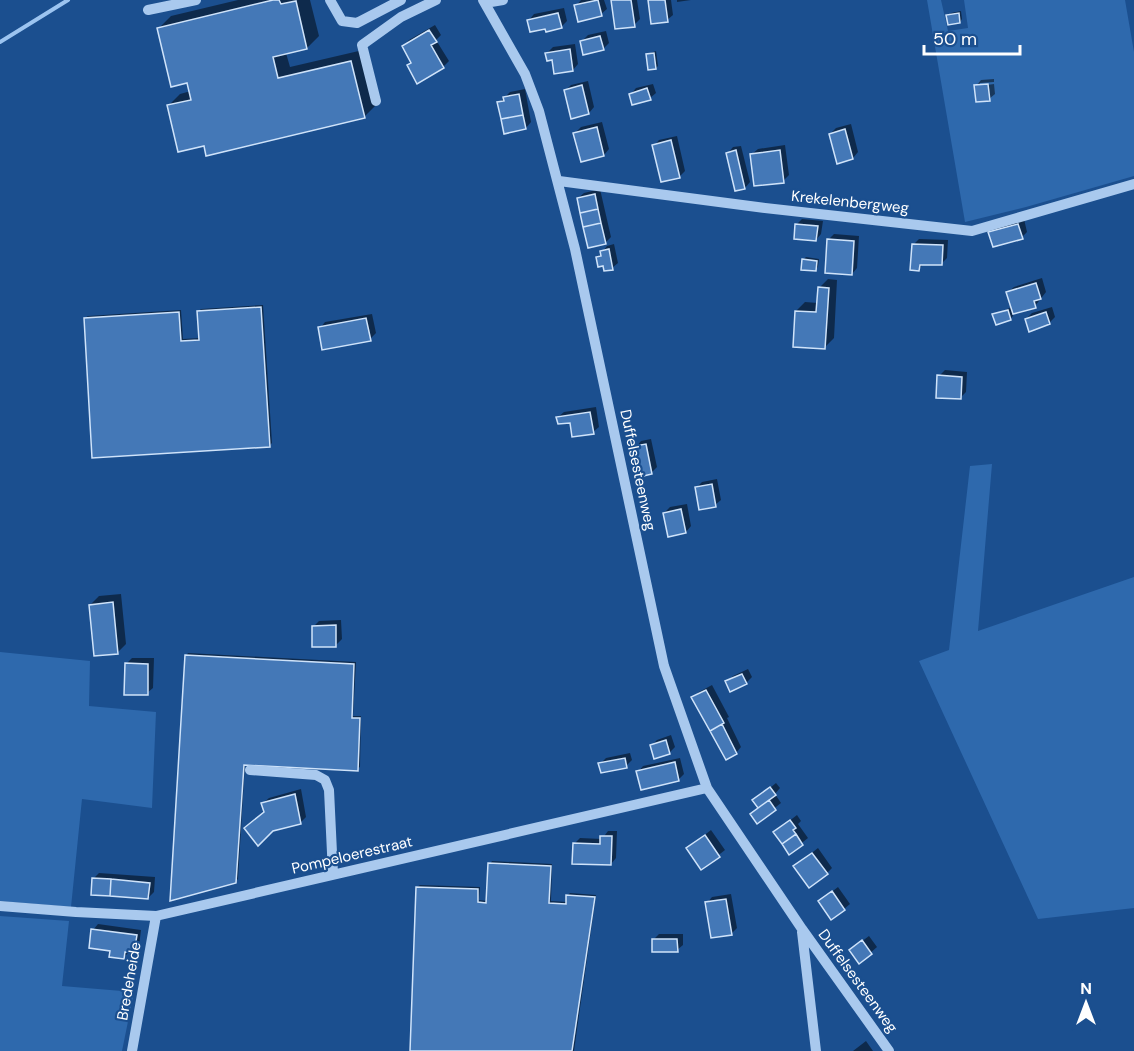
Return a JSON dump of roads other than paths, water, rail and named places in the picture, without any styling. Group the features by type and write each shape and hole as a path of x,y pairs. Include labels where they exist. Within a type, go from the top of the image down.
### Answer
{"street":[{"path":"148,10 196,0"},
{"path":"330,0 342,21 357,23 401,0"},
{"path":"376,101 362,45 401,17 436,0"},
{"path":"484,1 503,0"},
{"name":"Duffelsesteenweg","path":"484,1 525,74 539,111 558,181 617,440 664,666 707,788 802,929 889,1051"},
{"name":"Krekelenbergweg","path":"558,181 765,208 972,231 1134,184"},
{"path":"250,770 316,775 325,780 329,790 333,874"},
{"name":"Pompeloerestraat","path":"0,906 156,916 707,788"},
{"name":"Bredeheide","path":"132,1051 156,916"},
{"name":"Duffelsesteenweg","path":"802,929 816,1051"}],"waterway":[{"path":"0,42 68,0"}]}
